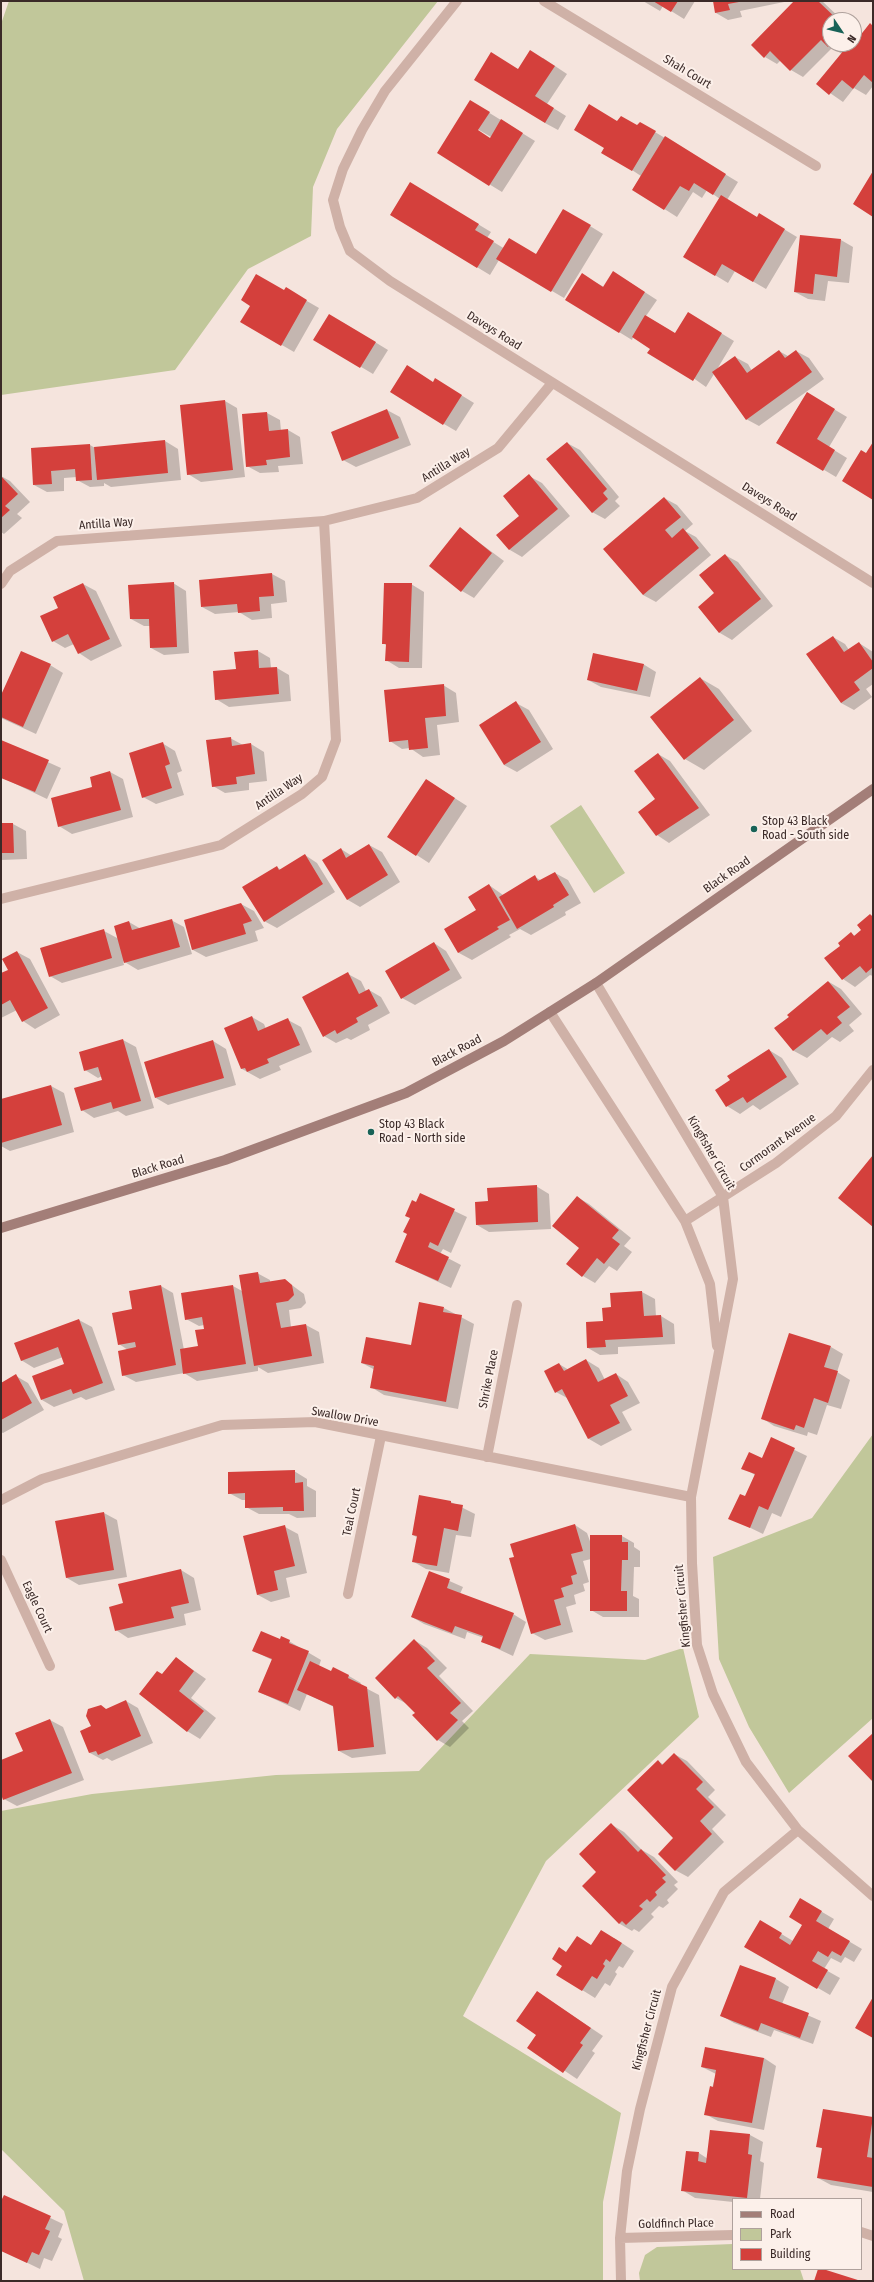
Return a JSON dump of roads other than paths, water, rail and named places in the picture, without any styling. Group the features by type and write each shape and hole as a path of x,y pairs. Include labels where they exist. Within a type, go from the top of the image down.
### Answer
{"main road":[{"name":"Black Road","path":"1,1228 225,1160 406,1093 504,1040 596,983 873,790"}],"street":[{"name":"Daveys Road","path":"457,1 385,91 362,130 343,169 333,200 340,227 350,251 390,281 873,583"},
{"name":"Shah Court","path":"544,1 816,166"},
{"name":"Antilla Way","path":"1,584 10,571 57,540 324,521 417,498 498,448 552,383"},
{"name":"Antilla Way","path":"1,899 221,844 302,794 322,777 336,740 324,521"},
{"name":"Kingfisher Circuit","path":"596,983 723,1197 733,1278 691,1497 692,1563 697,1645 713,1694 746,1762 798,1830 873,1896"},
{"name":"Kingfisher Circuit","path":"550,1012 685,1221 710,1284 718,1356"},
{"name":"Cormorant Avenue","path":"685,1221 776,1163 836,1116 873,1070"},
{"name":"Shrike Place","path":"487,1457 517,1306"},
{"name":"Swallow Drive","path":"1,1500 42,1479 222,1425 315,1422 691,1497"},
{"name":"Teal Court","path":"348,1594 381,1436"},
{"name":"Eagle Court","path":"1,1560 50,1666"},
{"name":"Kingfisher Circuit","path":"621,2281 620,2238 628,2163 640,2109 672,1987 724,1892 798,1830"},
{"path":"862,2232 873,2236"},
{"name":"Goldfinch Place","path":"620,2238 732,2235"}],"place":[{"name":"Stop 43 Black Road - South side","path":"754,829"},
{"name":"Stop 43 Black Road - North side","path":"371,1132"}]}
